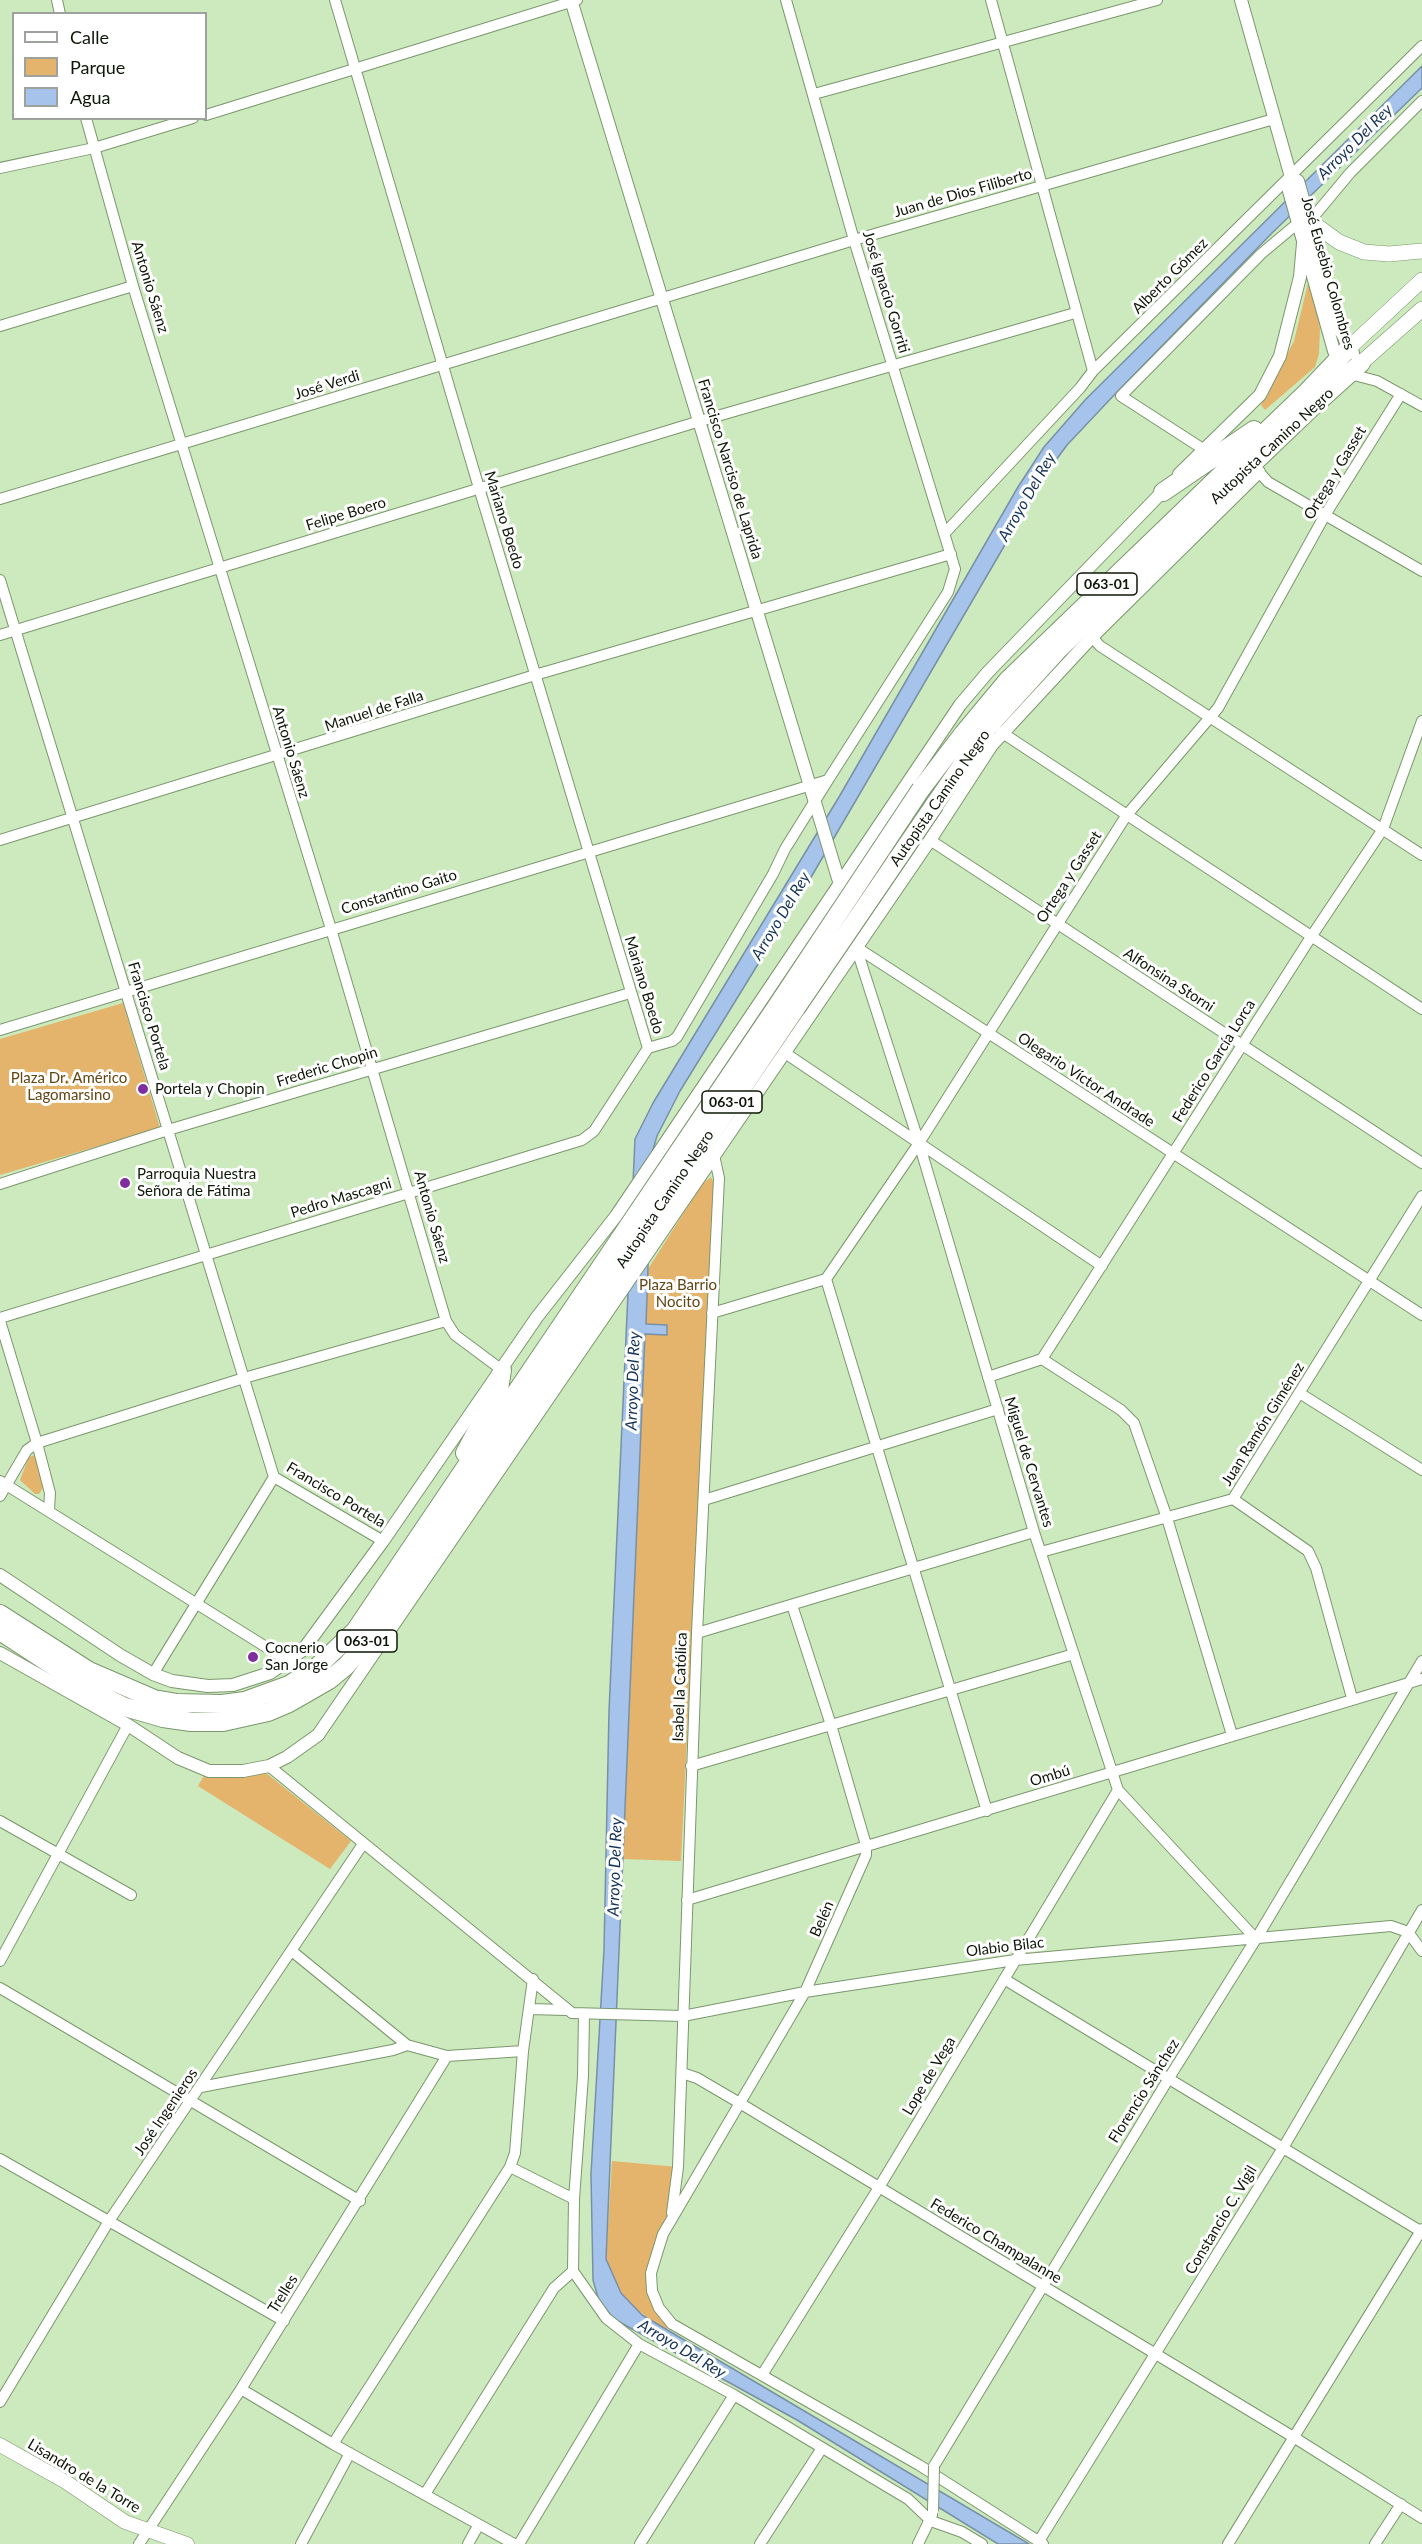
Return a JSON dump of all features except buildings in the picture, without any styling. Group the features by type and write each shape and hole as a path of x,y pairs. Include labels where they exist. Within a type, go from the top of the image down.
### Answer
{"highway":[{"name":"Autopista Camino Negro","path":"0,1631 90,1690 125,1707 163,1718 191,1722 224,1722 256,1716 289,1703 346,1666 377,1630 668,1196 921,789 963,734 1008,680 1349,362"},
{"name":"Autopista Camino Negro","path":"0,1614 89,1671 154,1699 200,1705 222,1704 260,1696 289,1685 337,1650 355,1630 423,1533 602,1294 663,1177 935,804 989,726 1059,649 1309,400"},
{"path":"1259,472 1299,431 1309,400"},
{"path":"1163,492 1309,400"},
{"path":"423,1533 499,1389 502,1371"},
{"path":"0,1605 45,1643"}],"main road":[{"path":"1303,217 1339,242 1364,252 1389,254 1422,251"},
{"name":"063-01","path":"1349,362 1422,280"},
{"name":"063-01","path":"1349,362 1422,309"},
{"name":"Lisandro de la Torre","path":"0,2445 66,2482 125,2522 187,2544"}],"street":[{"name":"Mariano Boedo","path":"335,0 478,488 648,1048"},
{"path":"207,115 356,70 573,0"},
{"name":"Francisco Narciso de Laprida","path":"573,0 808,785 840,884 856,947"},
{"name":"José Ignacio Gorriti","path":"786,0 854,240 955,569 948,592 828,780"},
{"path":"991,0 1040,186 1093,371"},
{"path":"814,94 1004,44 1157,0"},
{"name":"José Eusebio Colombres","path":"1242,0 1274,119 1295,179 1303,217 1349,362"},
{"name":"Alberto Gómez","path":"945,533 1080,388 1093,371 1295,179 1422,46"},
{"path":"1203,449 1189,437 1121,396 1261,254 1350,173 1422,101"},
{"name":"Juan de Dios Filiberto","path":"662,299 854,240 1274,119"},
{"name":"Antonio Sáenz","path":"87,120 133,286 221,569 276,757 331,929 446,1321 455,1335 502,1371"},
{"path":"0,168 94,148 186,120"},
{"name":"José Eusebio Colombres","path":"1295,179 1289,191 1303,217 1303,243 1349,362"},
{"path":"0,1575 153,1674 187,1684 234,1685 270,1673 290,1662 315,1636 502,1371 537,1317 616,1216 908,780 970,692 1203,449 1256,400 1280,356 1300,277 1303,243"},
{"path":"0,326 133,286"},
{"name":"José Verdi","path":"0,499 182,446 662,299"},
{"name":"Felipe Boero","path":"0,636 700,421 1075,313"},
{"path":"1349,362 1377,381 1422,406"},
{"path":"1349,362 1377,381"},
{"name":"Ortega y Gasset","path":"826,1279 919,1143 987,1032 1126,816 1212,716 1325,516 1401,394"},
{"path":"0,1653 128,1725 178,1758 209,1771 243,1771 269,1766 310,1742 327,1724 602,1294 663,1227 785,1053 1001,732 1092,637 1259,472 1268,482 1422,570"},
{"path":"756,611 951,554"},
{"name":"Francisco Portela","path":"0,579 71,819 274,1477 383,1541"},
{"name":"Manuel de Falla","path":"0,840 276,757 535,675 756,611"},
{"path":"1092,637 1100,646 1212,716 1422,855"},
{"name":"Federico García Lorca","path":"1042,1359 1383,829 1422,720"},
{"path":"1001,732 1422,1009"},
{"path":"648,1048 672,1041 677,1037 828,780"},
{"name":"Constantino Gaito","path":"0,1030 828,780"},
{"name":"Alfonsina Storni","path":"930,840 1056,925 1422,1163"},
{"name":"Olegario Víctor Andrade","path":"856,947 1422,1315"},
{"name":"Miguel de Cervantes","path":"856,947 919,1143 1034,1532 1118,1790 1256,1940"},
{"name":"Frederic Chopin","path":"0,1184 168,1130 630,993"},
{"name":"Pedro Mascagni","path":"0,1320 205,1254 582,1140 594,1131 648,1048"},
{"path":"785,1053 1102,1266"},
{"name":"Isabel la Católica","path":"671,2220 678,2167 691,1766 719,1178 714,1155"},
{"name":"Juan Ramón Giménez","path":"1041,1552 1233,1499 1301,1394 1422,1196"},
{"path":"712,1313 826,1279 987,1811"},
{"path":"0,1320 50,1493 49,1510"},
{"path":"0,1496 4,1483 27,1450 37,1443 244,1378 446,1321"},
{"path":"988,1377 1042,1359 1129,1416 1141,1440 1167,1518 1232,1735"},
{"path":"1301,1394 1422,1470"},
{"path":"704,1500 998,1409"},
{"path":"153,1674 199,1603 274,1477"},
{"path":"4,1483 290,1662"},
{"path":"1233,1499 1308,1551 1316,1568 1352,1698"},
{"path":"697,1633 914,1566 1034,1532"},
{"path":"792,1605 831,1725 866,1845"},
{"path":"691,1766 1074,1654"},
{"name":"Florencio Sánchez","path":"918,2544 932,2516 934,2466 1169,2078 1256,1940 1422,1661"},
{"name":"Ombú","path":"687,1900 866,1845 987,1811 1352,1698 1422,1679"},
{"path":"0,1961 128,1725"},
{"path":"269,1766 533,1979 566,2010"},
{"name":"Lope de Vega","path":"762,2375 878,2189 1118,1790"},
{"path":"0,1821 131,1895"},
{"name":"José Ingenieros","path":"0,2402 109,2221 293,1952 363,1844"},
{"name":"Belén","path":"671,2220 738,2102 805,1992 864,1861 866,1845"},
{"name":"Constancio C. Vigil","path":"1041,2542 1283,2148 1422,1910"},
{"name":"Olabio Bilac","path":"584,2014 683,2016 805,1992 1015,1960 1391,1926 1408,1932"},
{"path":"1408,1932 1422,1951"},
{"path":"293,1952 407,2045 447,2056 524,2051"},
{"path":"333,2444 510,2167 515,2153 533,1979"},
{"path":"1004,1979 1422,2231 1228,2544"},
{"path":"0,1988 360,2200"},
{"path":"530,2009 566,2010 584,2014 583,2076 574,2199 573,2271 606,2318 639,2344 734,2395 982,2544"},
{"path":"201,2087 393,2050 407,2045"},
{"name":"Trelles","path":"138,2544 241,2389 447,2056"},
{"name":"Federico Champalanne","path":"682,2073 697,2078 738,2102 878,2189 1157,2354 1422,2518"},
{"path":"0,2159 284,2321"},
{"path":"510,2167 574,2199"},
{"path":"671,2220 654,2256 651,2273 652,2291 659,2308 672,2324 920,2465 1041,2542"},
{"path":"425,2494 554,2288 573,2271"},
{"path":"241,2389 478,2526 516,2544 639,2344"},
{"path":"640,2544 734,2395"},
{"path":"760,2544 822,2448"},
{"path":"301,2544 350,2453"},
{"path":"1375,2544 1401,2505"},
{"path":"468,2544 478,2526"}],"green space":[{"path":"1309,279 1320,328 1319,354 1315,367 1265,410 1261,405 1294,341"},
{"name":"Plaza Dr. Américo Lagomarsino","path":"123,1003 160,1128 0,1175 0,1039"},
{"name":"Plaza Barrio Nocito","path":"711,1177 714,1184 681,1861 623,1859 645,1334 666,1335 667,1325 646,1324 648,1269 702,1184"},
{"path":"35,1455 43,1488 39,1494 35,1494 20,1480 29,1457"},
{"path":"266,1773 351,1841 330,1869 198,1786 205,1774 241,1777"},
{"path":"612,2161 678,2167 674,2205 663,2234 652,2291 672,2324 666,2330 630,2305 612,2278 606,2259"}],"water":[{"name":"Arroyo Del Rey","path":"1422,66 1422,88 1272,233 1067,445 1048,471 803,891 680,1091 657,1136 652,1153 646,1324 667,1325 667,1335 645,1334 606,2259 621,2293 642,2315 1029,2544 998,2544 797,2420 614,2319 599,2301 593,2280 591,2174 604,1950 609,1711 635,1139 653,1103 839,797 1018,487 1044,447 1086,399"}],"place":[{"name":"Portela y Chopin","path":"143,1089"},
{"name":"Parroquia Nuestra Señora de Fátima","path":"125,1183"},
{"name":"Cocnerio San Jorge","path":"253,1657"}]}
